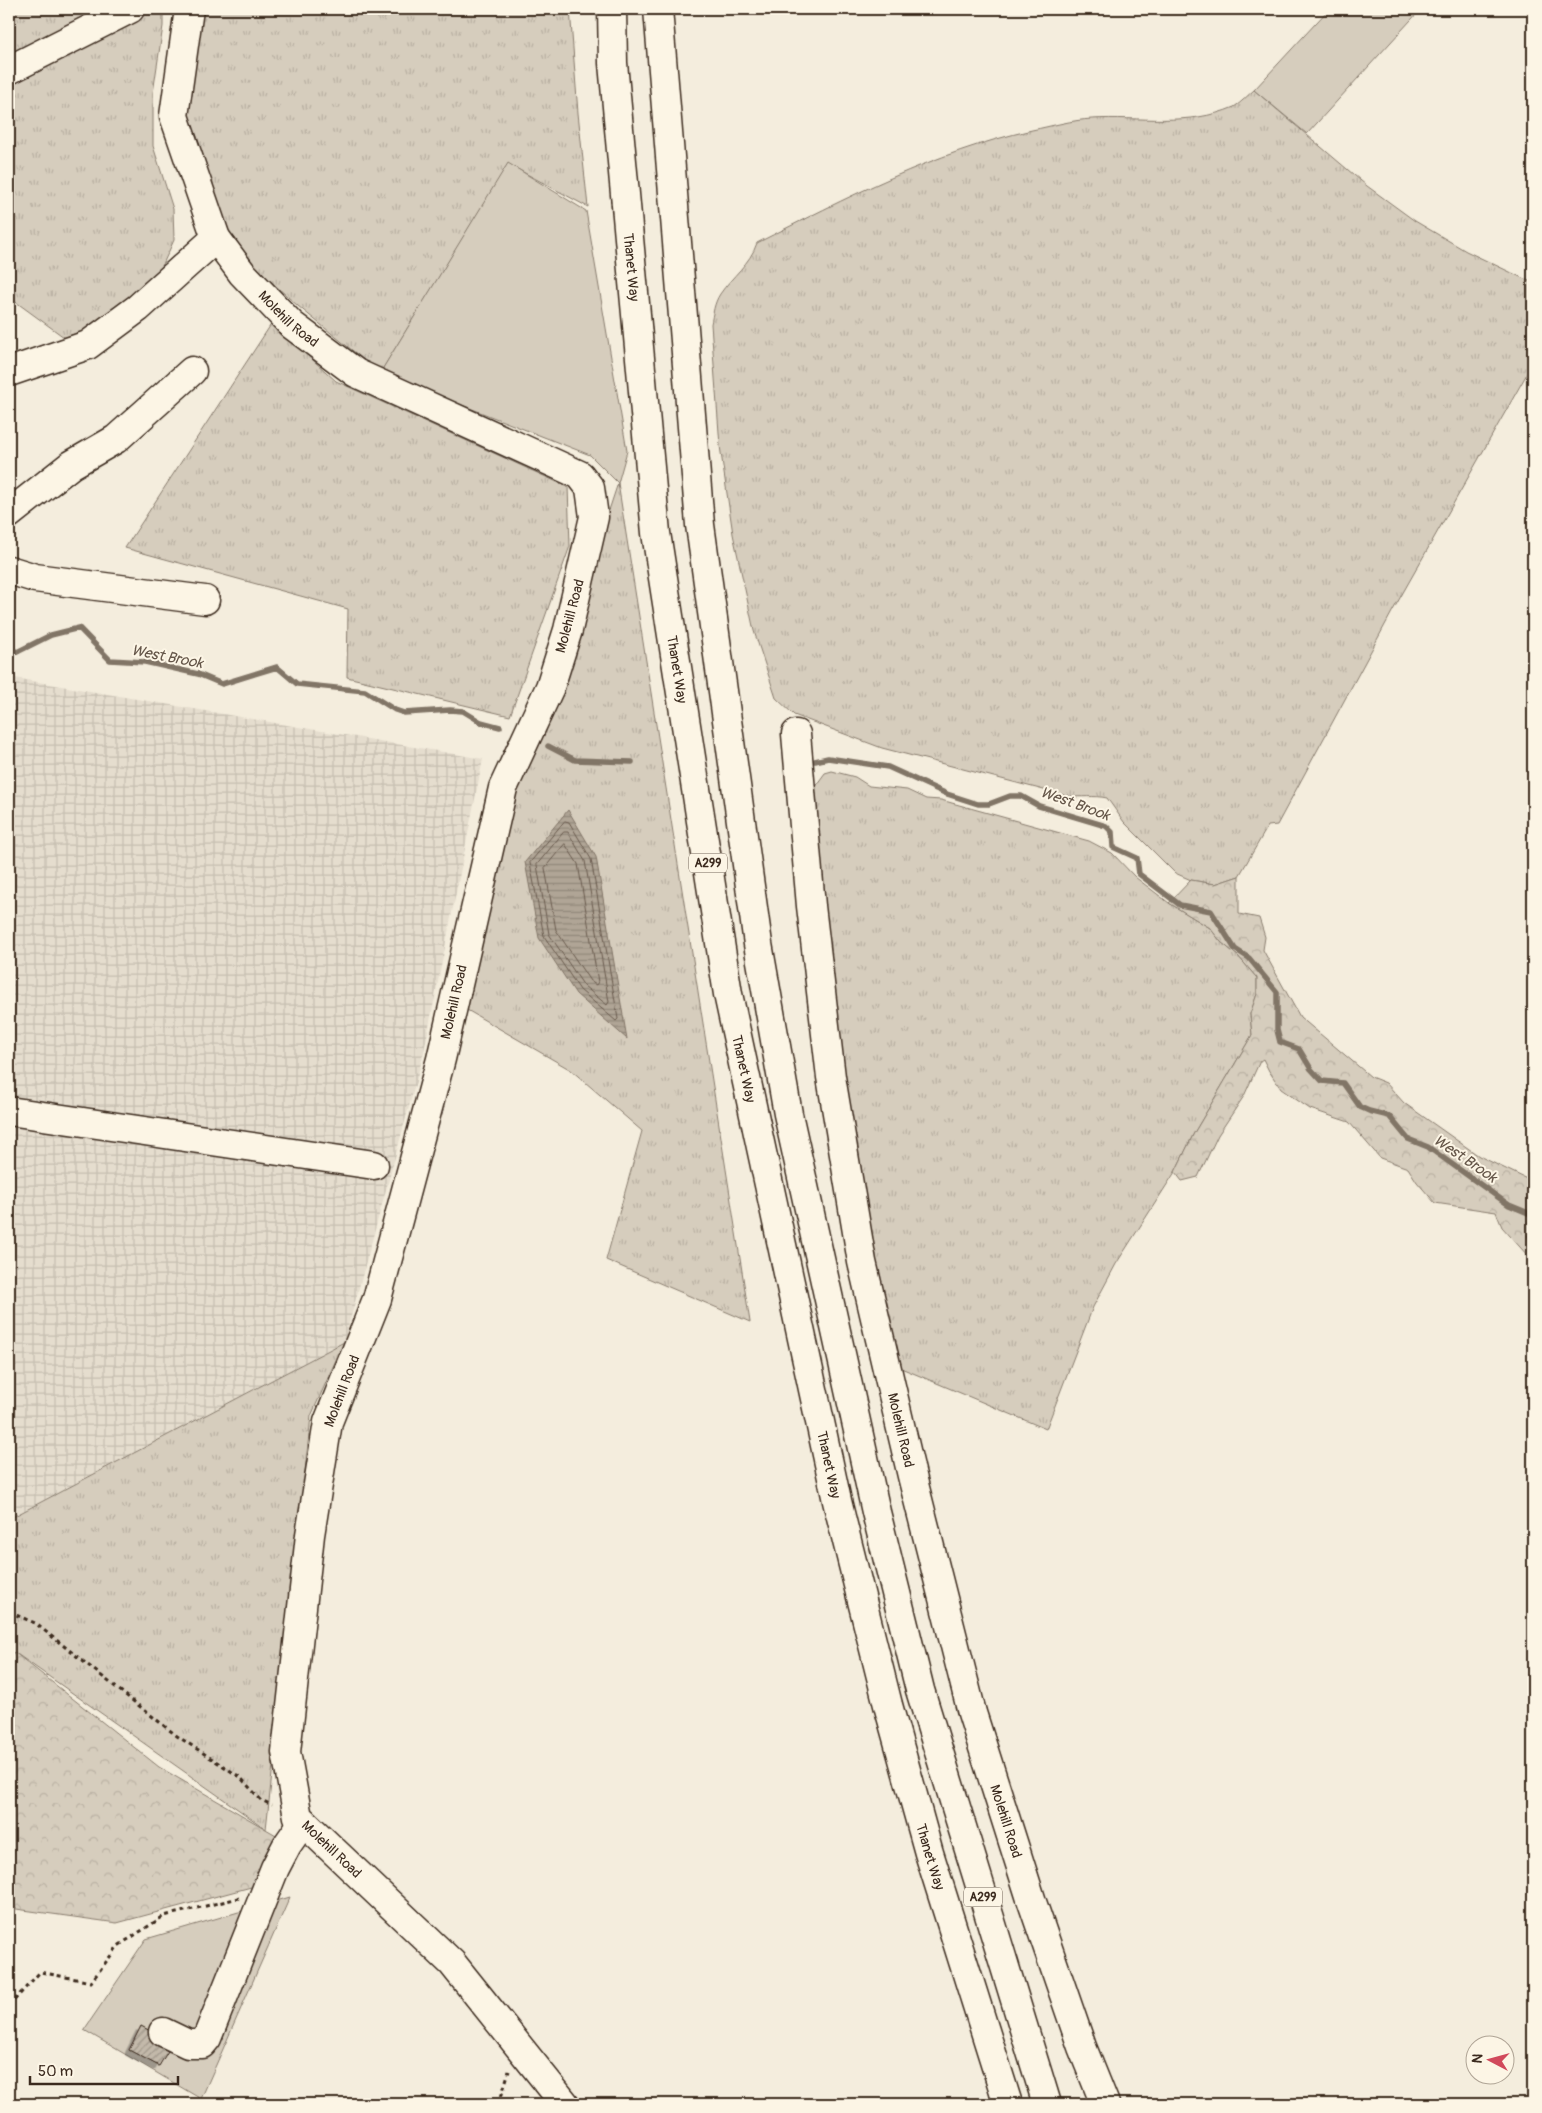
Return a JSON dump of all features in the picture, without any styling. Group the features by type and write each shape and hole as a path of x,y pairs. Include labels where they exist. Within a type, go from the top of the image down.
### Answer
{"main road":[{"path":"9,70 130,9"},
{"name":"Molehill Road","path":"189,9 174,116 216,238 242,273 292,324 356,373 580,475 590,488 594,517 568,630 550,687 503,788 441,1059 377,1299 328,1422 310,1535 286,1752 301,1819 452,1963 566,2104"},
{"name":"Thanet Way","path":"612,9 613,64 656,532 728,994 837,1501 888,1705 929,1852 1008,2104"},
{"name":"A299","path":"658,9 700,525 758,944 788,1114 876,1512 920,1690 1047,2104"},
{"path":"9,372 88,345 138,308 216,238"},
{"path":"9,514 71,465 116,439 192,371"},
{"path":"9,570 35,578 205,600"},
{"name":"Molehill Road","path":"796,734 811,906 830,1067 862,1262 912,1476 972,1713 1032,1902 1082,2047 1105,2104"},
{"path":"9,1110 374,1165"},
{"path":"163,2032 188,2044 202,2044 207,2038 266,1891 301,1819"}],"path":[{"path":"9,1612 35,1623 177,1736 240,1777 261,1800 301,1819"},
{"path":"9,2006 40,1972 91,1982 118,1946 164,1916 266,1891"},
{"path":"499,2104 511,2066 525,2055"}],"shaded area":[{"path":"9,677 483,759 423,1056 344,1342 9,1519"}],"green space":[{"path":"9,9 163,9 163,26 153,93 153,146 173,209 174,240 158,275 134,310 68,340 9,297"},
{"path":"199,9 570,9 588,207 508,164 380,373 298,306 246,259 222,226 187,131 184,89"},
{"path":"1329,9 1421,9 1307,134 1254,90"},
{"path":"1254,90 1367,186 1415,221 1466,251 1533,283 1533,363 1392,612 1277,825 1268,826 1239,876 1215,884 1191,880 1175,873 1124,822 1107,798 1067,796 882,748 794,715 776,698 754,631 733,534 720,446 711,324 718,297 750,257 757,243 891,178 996,139 1070,122 1110,118 1181,119 1217,113 1234,107"},
{"path":"508,163 586,211 627,451 618,483 590,455 380,373"},
{"path":"272,323 336,381 568,487 570,546 510,716 347,677 348,609 125,548"},
{"path":"618,483 750,1322 606,1260 642,1131 571,1070 467,1010 511,808"},
{"path":"832,771 855,777 869,786 907,790 926,799 941,800 1089,841 1112,853 1135,877 1169,903 1210,928 1221,942 1238,956 1257,978 1257,994 1250,1014 1252,1035 1194,1133 1175,1172 1116,1264 1093,1307 1046,1429 901,1368 874,1252 859,1174 845,1095 830,989 814,788 825,773"},
{"path":"1239,876 1239,914 1259,918 1265,937 1263,950 1300,1017 1371,1077 1386,1083 1404,1103 1479,1156 1533,1182 1533,1257 1528,1256 1502,1227 1496,1212 1435,1203 1408,1168 1380,1158 1349,1122 1310,1109 1281,1089 1263,1059 1260,1061 1244,1096 1218,1135 1198,1177 1182,1181 1175,1172 1194,1133 1252,1035 1250,1014 1257,994 1257,978 1238,956 1221,942 1210,928 1169,903 1191,880 1215,884"},
{"path":"344,1342 311,1416 266,1829 14,1652 9,1659 9,1519"},
{"path":"14,1652 159,1767 283,1839 266,1883 117,1923 9,1908 9,1659"},
{"path":"290,1897 201,2099 84,2030 146,1939","holes":["141,2026 165,2039 161,2047 167,2051 159,2066 129,2050"]}],"water":[{"path":"568,810 596,857 627,1039 576,994 539,938 525,862"}],"building":[{"path":"141,2026 165,2039 161,2047 168,2051 159,2066 129,2050"}],"waterway":[{"name":"West Brook","path":"9,648 17,652 51,635 79,628 110,660 145,662 198,674 222,684 277,667 297,684 365,691 395,710 404,713 463,711 481,722 500,727"},
{"name":"West Brook","path":"548,746 575,760 632,762"},
{"name":"West Brook","path":"815,761 828,758 888,767 947,794 978,804 989,804 1010,796 1021,796 1039,806 1106,826 1112,832 1113,847 1137,858 1139,874 1180,905 1211,911 1235,949 1249,958 1277,992 1277,1030 1280,1042 1299,1049 1311,1069 1322,1081 1343,1083 1360,1107 1389,1116 1408,1139 1428,1147 1509,1205 1533,1215"},
{"name":"West Brook","path":"1533,1233 1530,1236 1533,1245"}]}
